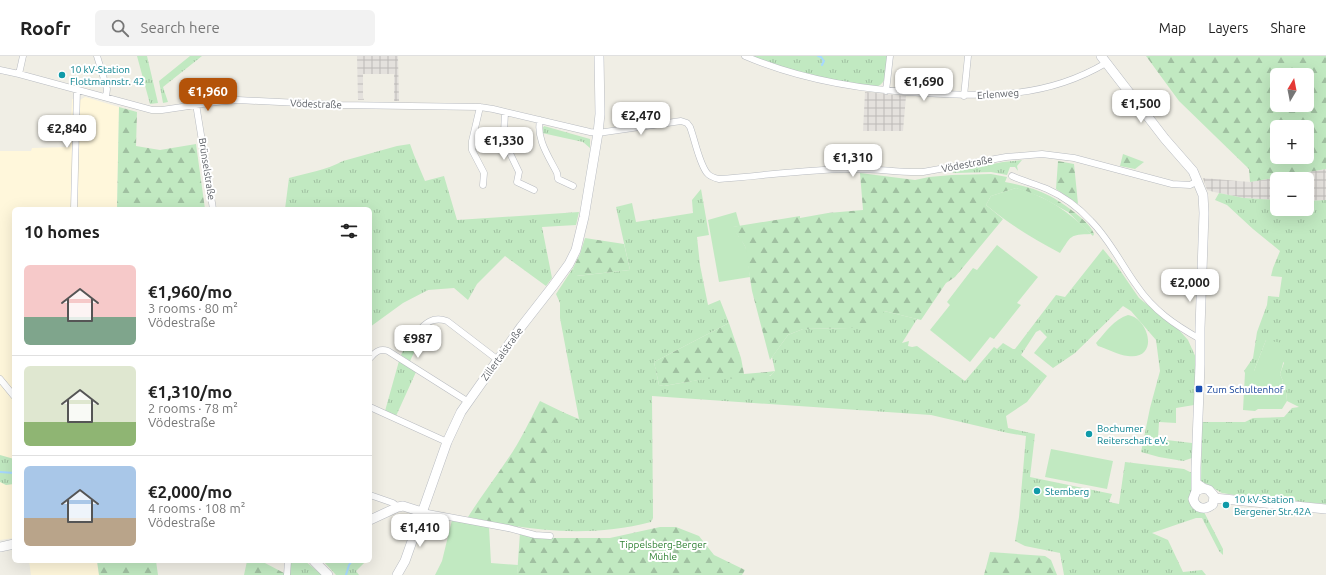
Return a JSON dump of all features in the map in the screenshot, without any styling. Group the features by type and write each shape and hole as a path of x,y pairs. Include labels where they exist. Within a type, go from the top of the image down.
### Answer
{"street":[{"path":"20,74 23,56"},
{"path":"0,70 106,97 107,89 97,56"},
{"name":"Zillertalstraße","path":"397,575 405,561 446,442 454,424 467,401 569,264 576,250 584,217 598,133 600,114 599,56"},
{"name":"Erlenweg","path":"745,56 789,72 824,81 886,91 964,96 1008,95 1046,88 1087,74 1104,59"},
{"path":"886,91 890,56"},
{"path":"964,96 968,56"},
{"path":"1104,59 1165,139 1193,171 1203,195 1204,213 1198,411 1198,487 1193,499 1194,503 1201,508 1211,506 1214,498 1212,492 1210,490 1198,487"},
{"path":"74,207 77,89"},
{"name":"Vödestraße","path":"106,97 152,110 238,100 340,105 480,107 598,133 678,121 684,122 688,125 705,169 710,176 719,179 832,169 859,169 910,173 1006,157 1042,154 1074,158 1172,184 1190,185 1198,181"},
{"name":"Brünselstraße","path":"196,104 213,207"},
{"path":"480,107 472,150 484,173 483,185"},
{"path":"505,112 504,133 507,147 519,172 517,182 534,190"},
{"path":"540,120 540,138 557,173 558,179 573,186"},
{"path":"1012,176 1059,195 1081,211 1110,242 1130,276 1149,301 1170,321 1200,339"},
{"path":"417,333 428,321 442,319 447,321 498,360"},
{"path":"372,356 379,350 388,351 467,401"},
{"path":"0,379 12,394"},
{"path":"372,408 446,442"},
{"path":"372,497 393,503 398,507"},
{"path":"1214,498 1326,509"},
{"path":"372,519 403,506 422,512 508,528 535,535 550,536"},
{"path":"0,547 12,544"},
{"path":"287,575 288,563"},
{"path":"316,563 328,575"}],"shaded area":[{"path":"357,56 398,56 399,101 394,101 394,74 363,74 364,100 358,100"},
{"path":"865,92 906,96 903,131 863,131"},
{"path":"85,97 119,107 117,207 12,207 12,538 0,540 0,151 31,151 32,148 70,147 72,99 80,100"},
{"path":"1326,169 1326,200 1314,201 1314,172 1308,172"},
{"path":"1203,178 1250,182 1270,179 1270,200 1244,198 1207,190"},
{"path":"29,563 97,563 99,575 31,575"}],"green space":[{"path":"137,56 147,56 158,103 150,104"},
{"path":"190,56 202,56 163,87 168,102 163,103 159,81"},
{"path":"751,56 887,56 886,74 883,82 876,87 843,82 788,70"},
{"path":"1146,56 1326,56 1326,169 1308,172 1270,172 1270,179 1250,182 1249,169 1179,101"},
{"path":"119,107 137,112 136,146 160,150 196,144 205,207 117,207"},
{"path":"544,126 590,139 590,148 583,142 542,133"},
{"path":"410,144 425,181 444,176 457,220 579,212 576,225 542,227 552,278 546,286 505,256 477,284 468,300 454,288 428,290 403,303 372,326 372,207 285,207 289,178 324,169 343,161 397,146"},
{"path":"1123,154 1144,162 1135,169 1120,166"},
{"path":"1022,160 1017,166 1018,171 1015,167 1010,167 1007,175 991,172 950,172"},
{"path":"1058,161 1074,164 1078,204 1056,189"},
{"path":"860,173 915,180 952,175 991,174 1007,177 1005,182 1039,191 1061,203 1082,218 1092,229 1094,234 1093,236 1068,212 1041,197 1016,188 991,196 986,205 1003,219 955,277 946,283 921,320 884,311 879,326 803,329 788,335 770,360 752,291 745,246 732,227 800,216 800,218 828,213 863,210"},
{"path":"1016,188 1037,195 1057,206 1075,219 1091,234 1072,237 1060,253 1003,219 986,205 991,196"},
{"path":"701,189 709,235 697,237 700,265 708,305 720,300 729,323 654,362 659,385 664,386 715,377 770,376 775,371 772,357 788,335 803,329 849,328 884,311 917,319 902,343 909,341 908,346 917,346 965,381 994,347 997,349 1003,343 1015,349 1056,295 1065,297 1103,249 1117,266 1139,298 1179,330 1188,340 1197,360 1194,405 1176,408 1176,423 1159,422 1158,439 1192,443 1192,458 1183,461 1141,452 1150,408 1160,371 1156,340 1131,311 1123,306 1075,353 1053,368 1034,353 1047,337 1040,330 1036,332 1021,355 1047,376 1027,402 1006,416 1008,428 1035,434 1030,477 1112,494 1109,502 1119,504 1125,462 1184,469 1192,473 1192,506 1204,512 1223,549 1223,555 1219,551 1202,518 1196,518 1152,533 1168,540 1183,572 1202,570 1206,575 1064,575 1060,553 1025,546 1015,541 1019,517 1026,436 931,415 652,396 653,518 651,522 595,531 558,531 502,524 555,409 579,419 560,318 560,303 556,294 573,268 577,276 630,270 616,207 632,203 636,222 693,213 692,200"},
{"path":"1219,193 1244,198 1270,200 1270,216 1314,216 1314,201 1326,200 1326,504 1253,498 1222,493 1201,481 1202,422 1245,422 1253,418 1284,417 1292,408 1299,407 1287,401 1286,390 1282,388 1283,381 1280,374 1284,363 1266,340 1254,371 1244,371 1253,358 1257,332 1267,305 1268,296 1279,297 1282,277 1271,276 1280,251 1227,205 1215,200"},
{"path":"736,212 740,226 733,227 739,237 742,237 747,253 750,277 719,282 708,220"},
{"path":"585,238 624,244 630,270 576,276 573,268 580,254"},
{"path":"997,245 1038,277 1017,303 1021,305 994,339 990,337 970,362 930,330 950,305 947,302 973,268 977,270"},
{"path":"1128,315 1141,323 1146,330 1148,346 1144,352 1138,356 1128,356 1098,346 1096,343 1110,327 1118,320"},
{"path":"729,323 741,358 744,374 775,371 769,376 754,380 713,378 664,386 659,385 654,362"},
{"path":"413,331 422,336 410,361 401,355"},
{"path":"1266,340 1282,343 1284,358 1280,374 1283,381 1282,387 1286,390 1287,401 1282,409 1258,409 1255,411 1243,410 1244,371 1254,371"},
{"path":"399,361 416,372 396,416 385,411"},
{"path":"540,401 579,420 561,420 518,527 468,517 515,448"},
{"path":"1051,449 1113,461 1107,489 1045,477"},
{"path":"0,455 12,458 12,484 6,485 0,482"},
{"path":"452,520 489,527 491,563 518,565 517,575 435,575 442,561"},
{"name":"Tippelsberg-Berger Mühle","path":"660,527 676,527 699,536 714,555 745,570 742,575 517,575 520,533 534,538 610,538"},
{"path":"990,552 1045,556 1051,560 1057,575 984,575"},
{"path":"97,563 156,563 158,575 99,575"},
{"path":"247,563 265,563 284,573 284,575 244,575"},
{"path":"291,563 307,563 322,575 289,575"},
{"path":"325,563 364,563 356,571 359,575 336,575"}],"waterway":[{"path":"818,56 824,61 822,65"},
{"path":"0,472 12,473"},
{"path":"346,575 350,563"}],"place":[{"name":"10 kV-Station Flottmannstr. 42","path":"62,75"},
{"name":"Zum Schultenhof","path":"1199,389"},
{"name":"Bochumer Reiterschaft eV.","path":"1089,434"},
{"name":"Stemberg","path":"1037,491"},
{"name":"10 kV-Station Bergener Str.42A","path":"1226,505"}]}
